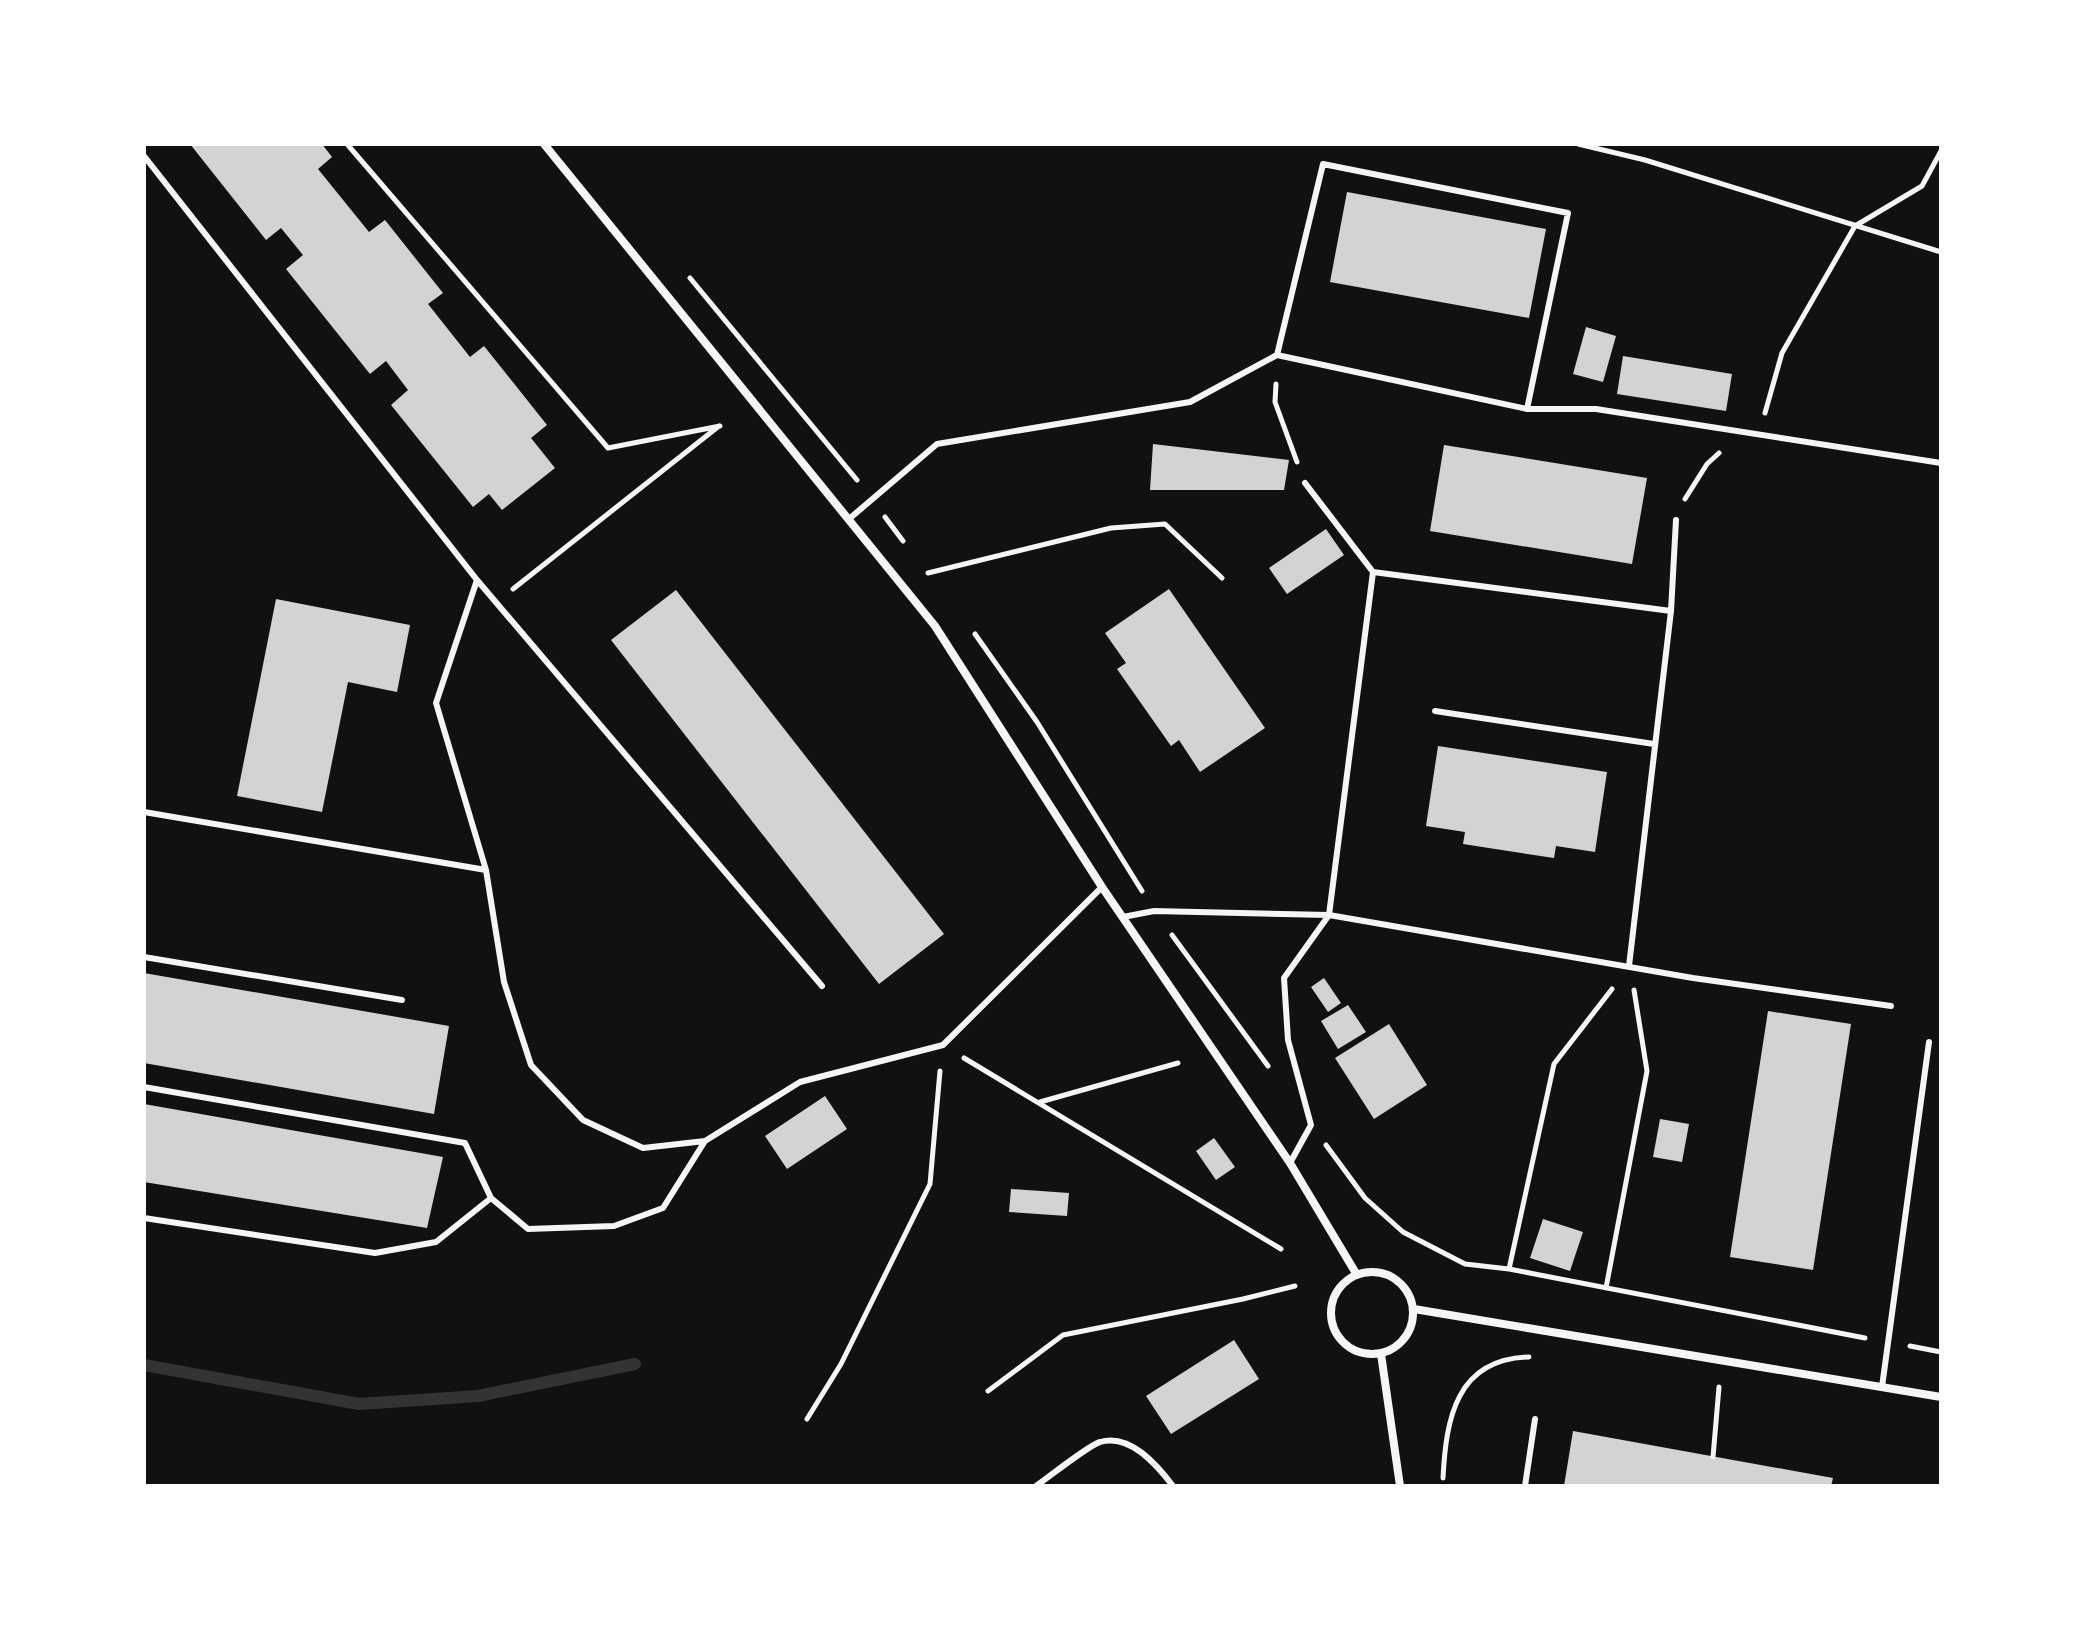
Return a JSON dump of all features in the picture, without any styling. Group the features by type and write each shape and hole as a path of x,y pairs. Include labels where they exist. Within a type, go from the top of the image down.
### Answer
{"street":[{"path":"544,144 935,626 1102,887 1290,1163 1357,1275"},
{"path":"1370,1272 1394,1278 1411,1297 1414,1309 1413,1321 1402,1342 1381,1354 1369,1354 1346,1346 1332,1325 1333,1301 1338,1289 1357,1275 1370,1272"},
{"path":"1414,1309 1941,1397"},
{"path":"1381,1354 1400,1486"}],"lane":[{"path":"144,156 477,580 822,986"},
{"path":"1277,355 1323,164 1568,213 1527,409"},
{"path":"849,519 937,444 1190,402 1277,355 1527,409 1596,409 1941,463"},
{"path":"1290,1163 1311,1125 1288,1040 1284,978 1329,915 1373,572 1305,483"},
{"path":"1629,966 1671,611 1676,520"},
{"path":"1373,572 1671,611"},
{"path":"477,580 436,703 486,870 504,982 531,1065 583,1120 643,1148 705,1141 800,1082 943,1045 1102,887"},
{"path":"1435,711 1654,744"},
{"path":"144,812 486,870"},
{"path":"1123,917 1154,911 1329,915 1693,978 1891,1006"},
{"path":"144,957 402,1000"},
{"path":"1882,1387 1929,1042"},
{"path":"144,1087 465,1143 491,1198 528,1229 614,1226 663,1208 705,1141"},
{"path":"144,1218 375,1253 436,1242 491,1198"},
{"path":"1525,1486 1535,1419"},
{"path":"1036,1486 1100,1442 1128,1443 1157,1466 1173,1486"}],"path":[{"path":"347,144 608,448 720,426 496,602"},
{"path":"1578,144 1645,160 1941,252"},
{"path":"1763,419 1782,353 1855,226 1922,186 1941,151"},
{"path":"1275,402 1305,483"},
{"path":"1676,520 1690,487 1707,464"},
{"path":"928,573 1111,528 1165,524 1222,578"},
{"path":"967,623 1037,722 1154,911 1274,1075"},
{"path":"1509,1269 1554,1064 1629,966"},
{"path":"1606,1288 1647,1071 1629,966"},
{"path":"807,1419 841,1364 930,1184 943,1045 1281,1249"},
{"path":"1039,1102 1178,1063"},
{"path":"1311,1125 1365,1198 1403,1232 1465,1264 1509,1269 1941,1352"},
{"path":"988,1391 1063,1335 1295,1286"},
{"path":"1443,1478 1449,1424 1456,1402 1474,1376 1498,1362 1527,1357 1541,1359"},
{"path":"1704,1384 1733,1389"},
{"path":"1713,1457 1719,1387"}],"building":[{"path":"190,144 322,144 332,157 318,169 369,232 385,220 443,293 428,304 470,357 484,346 547,425 531,438 555,468 502,510 489,494 473,507 391,405 408,390 386,361 370,374 286,269 303,255 281,228 266,240"},
{"path":"1347,192 1546,229 1529,318 1330,282"},
{"path":"1586,327 1616,336 1603,382 1573,374"},
{"path":"1623,356 1732,374 1726,411 1617,394"},
{"path":"1153,444 1289,460 1284,490 1150,490"},
{"path":"1444,445 1647,478 1632,564 1430,531"},
{"path":"1326,529 1344,555 1287,594 1269,568"},
{"path":"1169,589 1265,728 1200,772 1179,740 1171,746 1117,669 1126,663 1105,633"},
{"path":"676,590 944,934 879,984 611,640"},
{"path":"276,599 410,625 397,692 348,682 322,812 237,796"},
{"path":"1438,746 1607,772 1595,852 1556,846 1554,858 1463,844 1465,832 1426,826"},
{"path":"144,973 449,1026 434,1114 144,1063"},
{"path":"1324,978 1341,1003 1328,1012 1311,987"},
{"path":"1348,1005 1366,1032 1338,1049 1321,1021"},
{"path":"1768,1011 1851,1024 1813,1270 1730,1257"},
{"path":"1389,1024 1427,1085 1374,1119 1335,1058"},
{"path":"825,1096 847,1129 787,1169 765,1136"},
{"path":"144,1104 443,1157 427,1228 144,1182"},
{"path":"1660,1119 1689,1124 1682,1162 1653,1157"},
{"path":"1214,1138 1235,1167 1216,1180 1196,1151"},
{"path":"1011,1189 1069,1193 1067,1216 1009,1212"},
{"path":"1543,1219 1583,1232 1570,1271 1530,1258"},
{"path":"1234,1340 1259,1379 1171,1434 1146,1396"},
{"path":"1573,1431 1833,1478 1831,1486 1564,1486"}],"waterway":[{"path":"144,1365 359,1404 478,1396 635,1364"}]}
